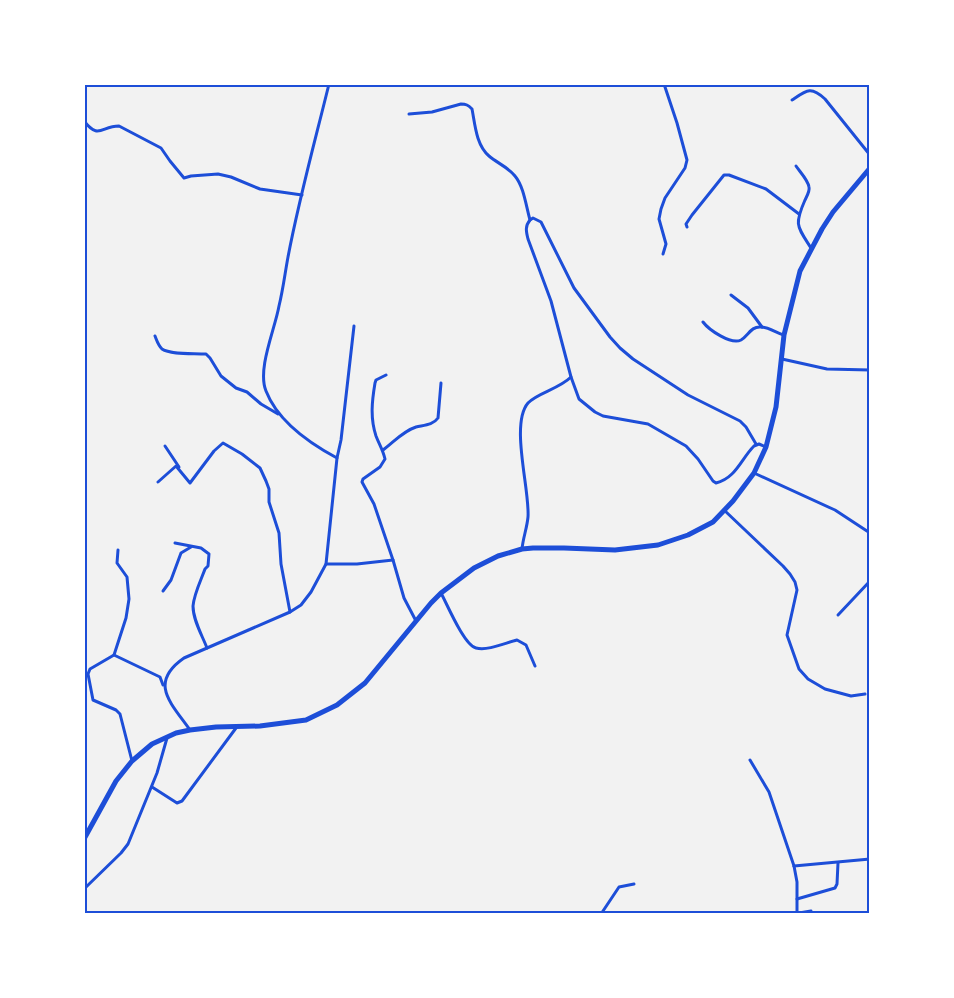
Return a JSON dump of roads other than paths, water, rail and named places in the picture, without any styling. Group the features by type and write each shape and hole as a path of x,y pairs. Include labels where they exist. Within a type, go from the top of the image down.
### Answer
{"highway":[{"path":"84,840 116,781 132,761 152,744 176,733 190,730 216,726 260,726 306,720 337,705 365,683 441,593 482,564 498,556 522,549 615,550 657,545 688,535 712,522 733,501 754,473 766,447 776,407 784,335 800,271 833,212 870,168"}],"street":[{"path":"328,84 288,256 279,308 265,362 264,377 265,390 287,423 337,458"},
{"path":"663,254 666,244 659,219 661,209 685,168 687,160 664,84"},
{"path":"792,100 810,89 817,92 870,155"},
{"path":"409,114 432,112 461,104 469,106 472,109 484,151 508,169 520,184 530,220"},
{"path":"84,121 96,132 119,126 162,148 184,178 218,174 260,189 302,195"},
{"path":"796,166 809,187 799,214 798,225 812,249"},
{"path":"687,227 692,214 724,175 766,189 799,214"},
{"path":"756,444 734,473 716,483 694,453 660,430 648,424 595,412 579,399 571,378 551,301 528,239 526,224 533,218 541,222 574,288 603,329 620,348 688,395 740,421 756,444 766,447"},
{"path":"731,295 748,308 762,327"},
{"path":"703,322 708,328 734,341 742,339 752,329 762,327 784,335"},
{"path":"164,686 168,672 184,658 290,612 301,605 326,564 354,326"},
{"path":"155,336 159,346 164,350 206,354 221,376 280,415"},
{"path":"782,359 827,369 870,370"},
{"path":"386,375 376,380 372,403 376,437 385,459 384,463 363,478 362,482 374,504 404,598 416,621"},
{"path":"522,549 528,518 520,434 525,408 531,401 563,385 571,378"},
{"path":"383,450 410,429 436,421 441,383"},
{"path":"190,483 214,451 223,443 260,468 269,489 269,502 277,523 281,564 290,612"},
{"path":"165,446 190,483"},
{"path":"158,482 176,466 190,483"},
{"path":"754,473 835,510 870,533"},
{"path":"724,510 783,566 795,582 797,590 787,635 799,669 808,679 825,689 851,696 865,694"},
{"path":"175,543 201,548 208,554 208,566 193,608 207,648"},
{"path":"163,591 171,580 182,553 193,546"},
{"path":"118,550 117,563 127,577 129,599 126,618 114,655 93,666 88,674 91,696 96,702 120,714 132,761"},
{"path":"326,564 357,564 393,560"},
{"path":"838,615 870,581"},
{"path":"441,593 464,638 470,645 476,648 487,648 517,640 526,645 535,666"},
{"path":"114,655 160,677 167,698 190,730"},
{"path":"152,787 177,803 182,801 237,726"},
{"path":"84,889 128,844 152,787 167,738"},
{"path":"750,760 769,792 794,866 797,882 795,914 811,911"},
{"path":"794,866 870,859"},
{"path":"797,899 835,888 838,862"},
{"path":"602,914 619,887 634,884"}]}
